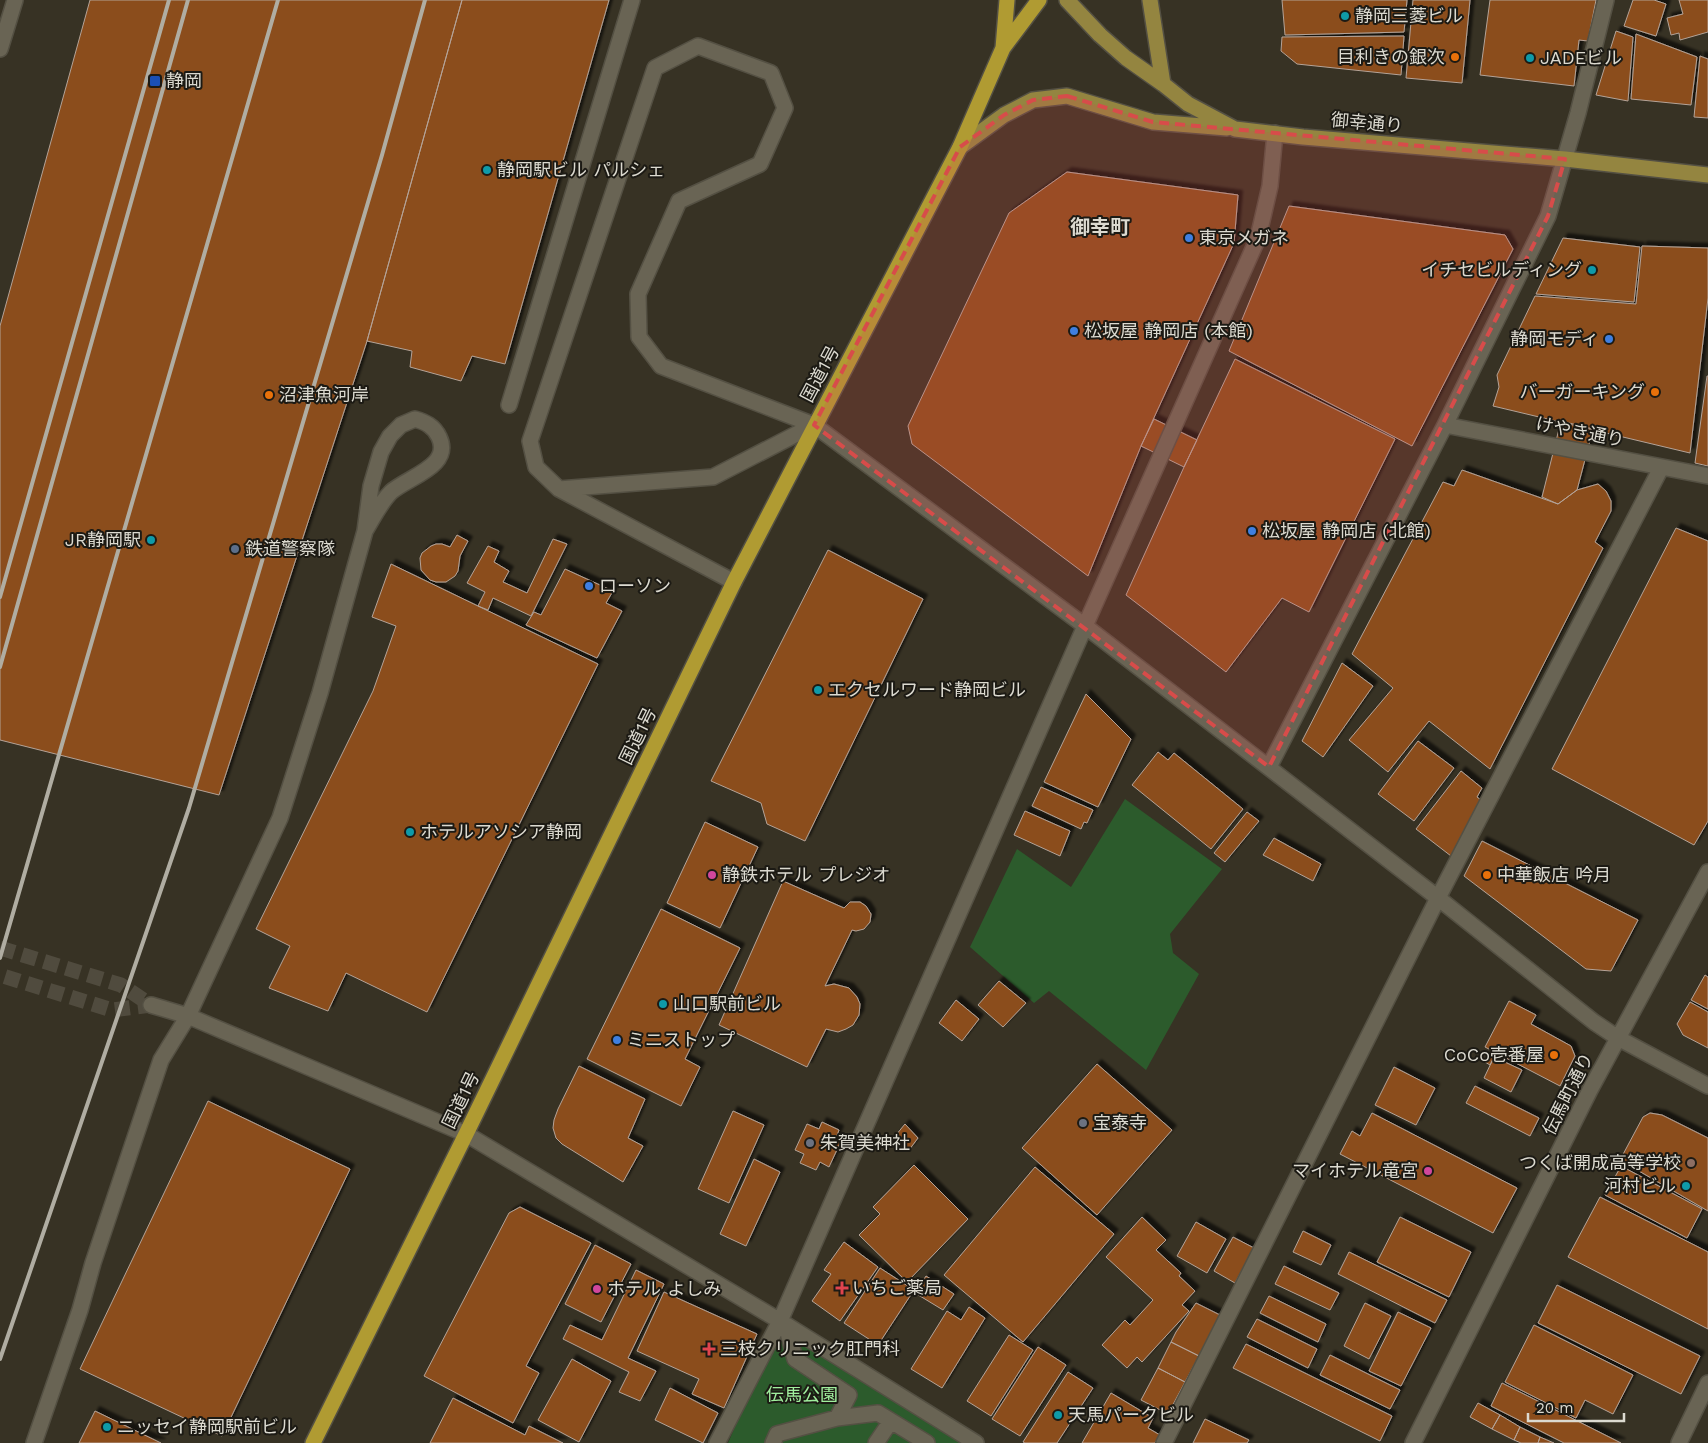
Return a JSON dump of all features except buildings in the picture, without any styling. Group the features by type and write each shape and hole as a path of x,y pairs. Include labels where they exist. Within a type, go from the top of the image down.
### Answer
{"highway":[{"name":"国道1号","path":"1003,48 1006,0"},
{"name":"国道1号","path":"313,1443 466,1134 734,582 960,147 1003,48 1039,0"}],"main road":[{"name":"御幸通り","path":"1067,0 1100,35 1126,58 1164,84 1188,104 1235,129 1708,175"},
{"path":"1150,0 1164,84"},
{"path":"960,147 1004,114 1034,100 1067,96 1153,122 1235,129"}],"street":[{"path":"0,49 14,0"},
{"path":"509,405 632,0"},
{"path":"1269,768 1445,425 1548,216 1587,81 1606,0"},
{"path":"734,582 559,490 536,467 530,441 655,68 698,46 771,73 785,108 760,164 679,201 638,294 639,337 661,366 814,426 1085,626 1438,898 1594,1022 1618,1038 1708,1086"},
{"path":"717,1443 783,1323 1085,626 1258,238 1270,186 1275,133"},
{"path":"34,1443 80,1310 92,1263 161,1060 188,1016 280,818 320,693 365,531 370,486 381,452 390,436 401,425 415,419 426,422 438,434 442,445 440,457 433,466 390,493 380,505 365,531"},
{"name":"けやき通り","path":"1445,425 1708,476"},
{"path":"559,490 713,478 814,426"},
{"path":"1164,1443 1438,898 1661,468"},
{"name":"伝馬町通り","path":"1413,1443 1618,1038 1708,872"},
{"path":"151,1005 188,1016 466,1134 783,1323 976,1443"},
{"path":"783,1323 795,1359 849,1396 837,1418"},
{"path":"1679,1443 1708,1383"},
{"path":"773,1443 777,1434 837,1418 878,1413 927,1443"},
{"path":"876,1443 891,1421"}],"highlighted area":[{"path":"1067,96 1153,122 1565,159 1548,216 1269,767 814,425 960,147 1004,115 1033,100"}],"green space":[{"path":"1125,799 1222,869 1170,934 1173,953 1199,974 1146,1070 1049,991 1034,1003 970,947 1017,849 1071,887"},
{"name":"伝馬公園","path":"780,1321 964,1443 728,1443"}],"tunnel":[{"path":"0,948 121,985 151,1005 112,1010 0,975"}],"railway":[{"path":"0,597 169,0"},
{"path":"0,667 188,0"},
{"path":"0,958 278,0"},
{"path":"0,1359 189,808 382,155 425,0"}],"place":[{"name":"静岡三菱ビル","path":"1345,16"},
{"name":"目利きの銀次","path":"1455,57"},
{"name":"JADEビル","path":"1530,58"},
{"name":"静岡","path":"155,81"},
{"name":"静岡駅ビル パルシェ","path":"487,170"},
{"name":"東京メガネ","path":"1189,238"},
{"name":"イチセビルディング","path":"1592,270"},
{"name":"松坂屋 静岡店 (本館)","path":"1074,331"},
{"name":"静岡モディ","path":"1609,339"},
{"name":"バーガーキング","path":"1655,392"},
{"name":"沼津魚河岸","path":"269,395"},
{"name":"松坂屋 静岡店 (北館)","path":"1252,531"},
{"name":"JR静岡駅","path":"151,540"},
{"name":"鉄道警察隊","path":"235,549"},
{"name":"ローソン","path":"589,586"},
{"name":"エクセルワード静岡ビル","path":"818,690"},
{"name":"ホテルアソシア静岡","path":"410,832"},
{"name":"静鉄ホテル プレジオ","path":"712,875"},
{"name":"中華飯店 吟月","path":"1487,875"},
{"name":"山口駅前ビル","path":"663,1004"},
{"name":"ミニストップ","path":"617,1040"},
{"name":"CoCo壱番屋","path":"1554,1055"},
{"name":"宝泰寺","path":"1083,1123"},
{"name":"朱賀美神社","path":"810,1143"},
{"name":"つくば開成高等学校","path":"1691,1163"},
{"name":"マイホテル竜宮","path":"1428,1171"},
{"name":"河村ビル","path":"1686,1186"},
{"name":"いちご薬局","path":"842,1288"},
{"name":"ホテル よしみ","path":"597,1289"},
{"name":"三枝クリニック肛門科","path":"709,1349"},
{"name":"天馬パークビル","path":"1058,1415"},
{"name":"ニッセイ静岡駅前ビル","path":"107,1427"}],"district":[{"name":"御幸町","path":"1100,227"}]}
